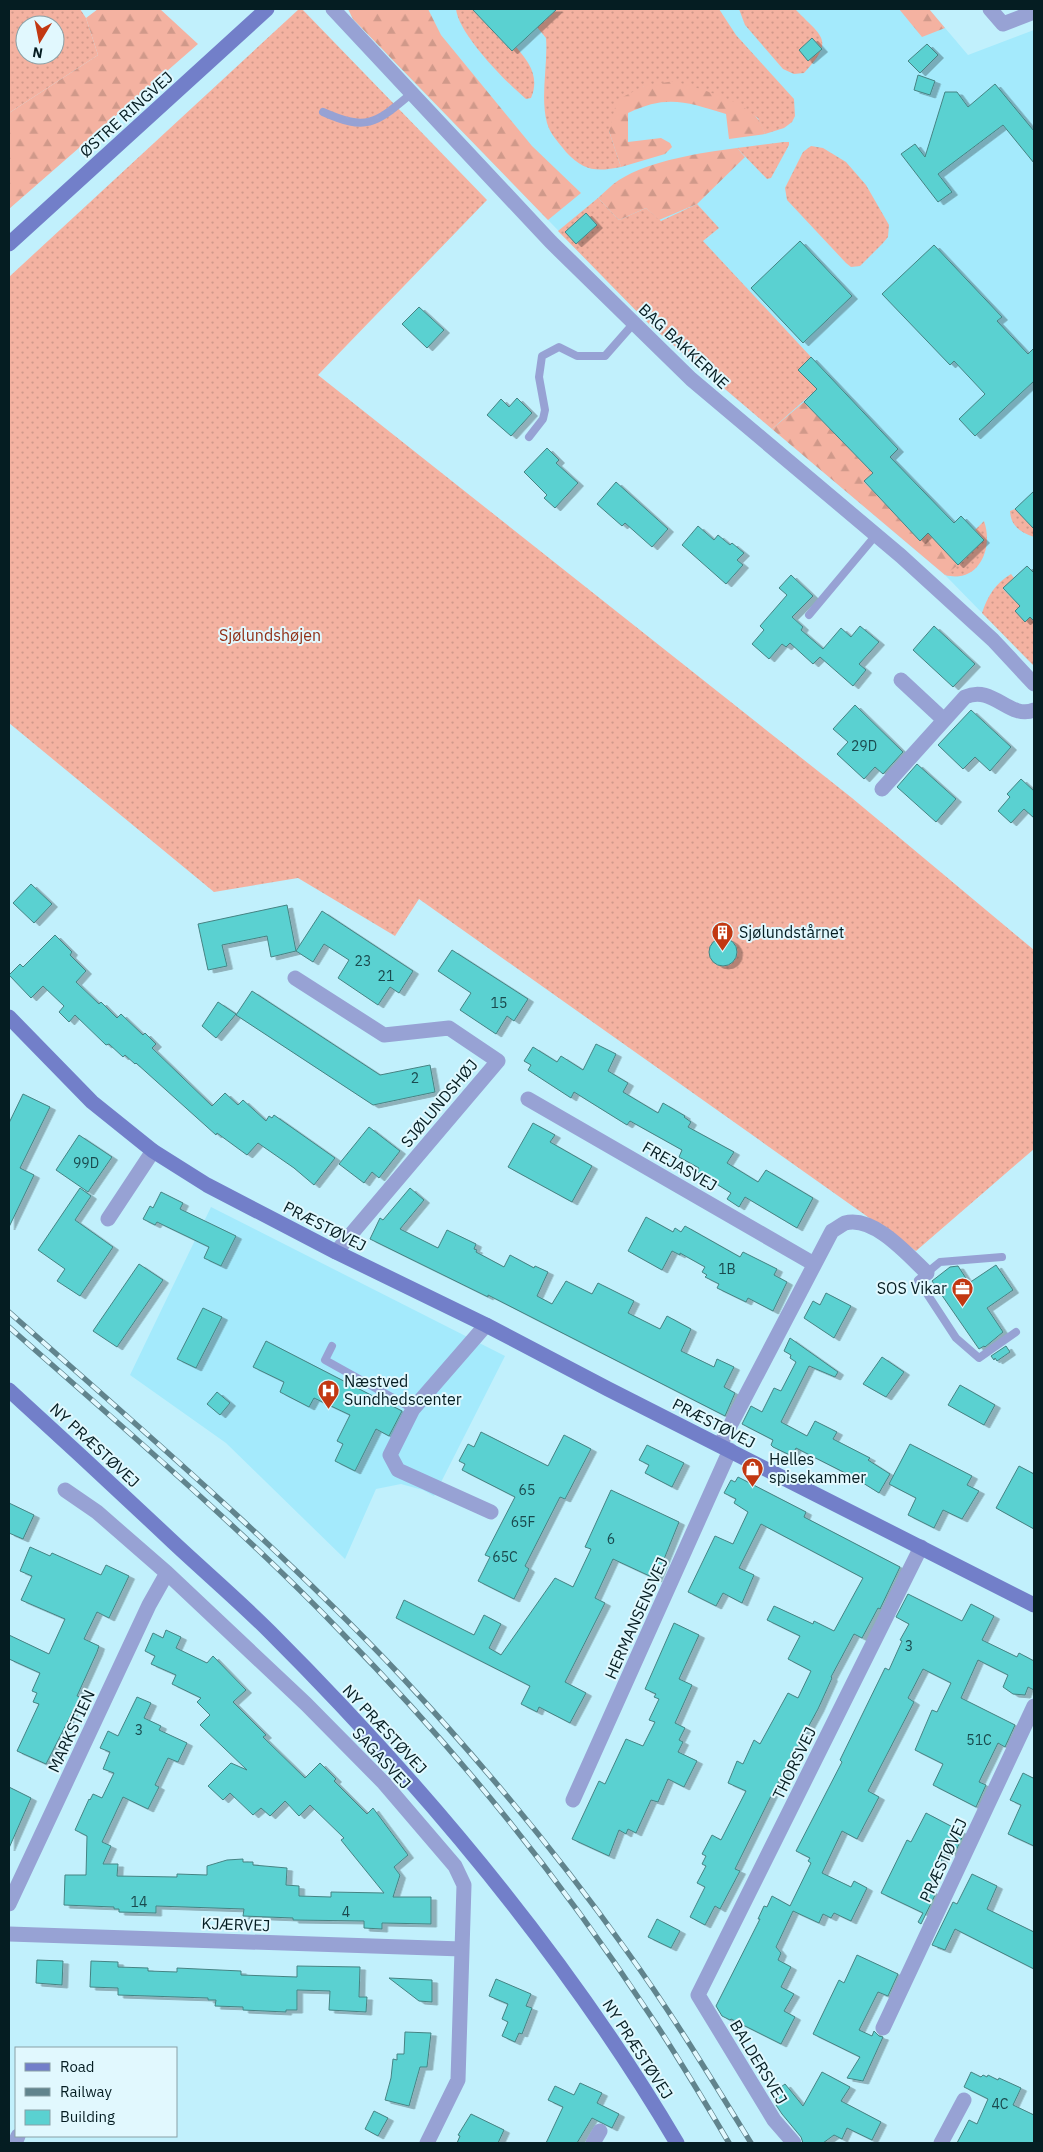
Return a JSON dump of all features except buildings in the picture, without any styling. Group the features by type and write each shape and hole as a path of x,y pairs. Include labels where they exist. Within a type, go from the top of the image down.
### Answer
{"street":[{"name":"ØSTRE RINGVEJ","path":"9,244 267,9"},
{"name":"BAG BAKKERNE","path":"334,9 551,242 691,379 876,535 993,640 1034,684"},
{"path":"990,9 1003,24 1034,12"},
{"path":"901,680 944,720"},
{"path":"882,789 965,697 974,692 982,693 1022,712 1034,710"},
{"name":"SJØLUNDSHØJ","path":"295,978 384,1035 449,1028 498,1061 336,1252"},
{"name":"PRÆSTØVEJ","path":"9,1017 92,1102 153,1151 207,1186 336,1252 486,1324 608,1389 1034,1605"},
{"name":"FREJASVEJ","path":"528,1099 814,1264"},
{"path":"108,1219 153,1151"},
{"path":"725,1448 814,1264 832,1232 846,1223 861,1223 875,1228 890,1238 927,1273"},
{"path":"486,1324 413,1409 390,1455 398,1470 491,1512"},
{"name":"NY PRÆSTØVEJ","path":"9,1390 269,1632 411,1781 502,1890 569,1977 648,2094 677,2143"},
{"name":"HERMANSENSVEJ","path":"573,1800 725,1448"},
{"name":"SAGASVEJ","path":"65,1490 97,1512 167,1573 306,1704 384,1783 455,1866 464,1885 458,2080 427,2143"},
{"name":"THORSVEJ","path":"698,1996 921,1547"},
{"name":"MARKSTIEN","path":"9,1904 149,1605 167,1573"},
{"name":"PRÆSTØVEJ","path":"883,2028 1034,1706"},
{"name":"KJÆRVEJ","path":"9,1934 462,1949"},
{"name":"BALDERSVEJ","path":"698,1996 774,2120 794,2143"},
{"path":"941,2143 964,2100"}],"lane":[{"path":"323,112 344,121 362,124 390,111 412,93"},
{"path":"529,437 543,419 545,410 539,377 542,356 559,347 576,356 606,356 634,323"},
{"path":"809,615 876,535"},
{"path":"1002,1257 940,1262 918,1280 956,1338 979,1358 1016,1332"},
{"path":"332,1346 324,1360 413,1409"}],"shaded area":[{"path":"364,9 929,9 968,55 1034,30 1034,666 945,575 652,327 353,19"},
{"name":"Næstved Sundhedscenter","path":"211,1207 505,1356 434,1496 423,1490 401,1484 376,1489 345,1559 226,1443 130,1375"}],"green space":[{"path":"9,9 80,9 86,18 98,55 9,113"},
{"path":"98,9 160,9 198,44 9,209 9,113 98,55 86,18"},
{"name":"Sjølundshøjen","path":"299,9 302,9 487,200 318,375 852,798 1034,950 1034,1149 916,1251 419,899 395,936 298,878 214,892 9,723 9,277"},
{"path":"348,9 428,9 441,35 532,146 581,193 548,220 353,19"},
{"path":"456,9 472,9 512,51 516,47 532,70 534,83 531,98 526,99 507,81 474,44 465,32"},
{"path":"557,9 719,9 736,35 794,99 795,116 792,122 784,128 765,134 758,118 721,97 644,86 609,131 621,167 597,169 585,166 566,152 555,138 548,127 545,113 546,38 537,27"},
{"path":"739,9 795,9 813,26 822,39 820,53 804,73 794,74 783,69 745,25"},
{"path":"899,9 929,9 945,28 922,37"},
{"path":"674,81 738,104 758,119 765,134 729,139 726,114 688,103 654,103 628,113 628,142 661,138 670,143 672,147 665,154 621,167 609,131 617,100 644,86"},
{"path":"789,142 789,145 771,178 767,179 737,148"},
{"path":"811,146 823,148 846,162 866,185 889,225 888,237 860,266 851,267 846,263 787,200 785,188 803,152"},
{"path":"737,148 745,157 697,204 659,220 646,208 619,220 598,198 619,180 646,167 692,155"},
{"path":"598,198 619,220 646,208 661,221 697,204 719,228 703,241 811,357 798,370 817,389 772,429 652,327 558,231"},
{"path":"804,402 873,473 864,482 920,540 932,530 958,565 945,575 772,429"},
{"path":"1015,509 1034,529 1034,537 1021,531 1012,521 1010,511"},
{"path":"984,521 987,543 981,562 966,574 957,576 945,575 984,540 975,530"},
{"path":"1011,574 1014,578 1003,589 1020,606 1015,611 1025,622 1030,617 1034,622 1034,666 982,613 993,590"}],"railway":[{"path":"9,1312 258,1535 307,1581 431,1708 546,1843 600,1914 675,2021 751,2143"},
{"path":"9,1327 220,1514 341,1632 425,1721 504,1815 579,1912 659,2028 729,2143"}],"place":[{"name":"Sjølundstårnet","path":"723,951"},
{"name":"SOS Vikar","path":"963,1307"},
{"name":"Næstved Sundhedscenter","path":"328,1409"},
{"name":"Helles spisekammer","path":"753,1487"}]}
